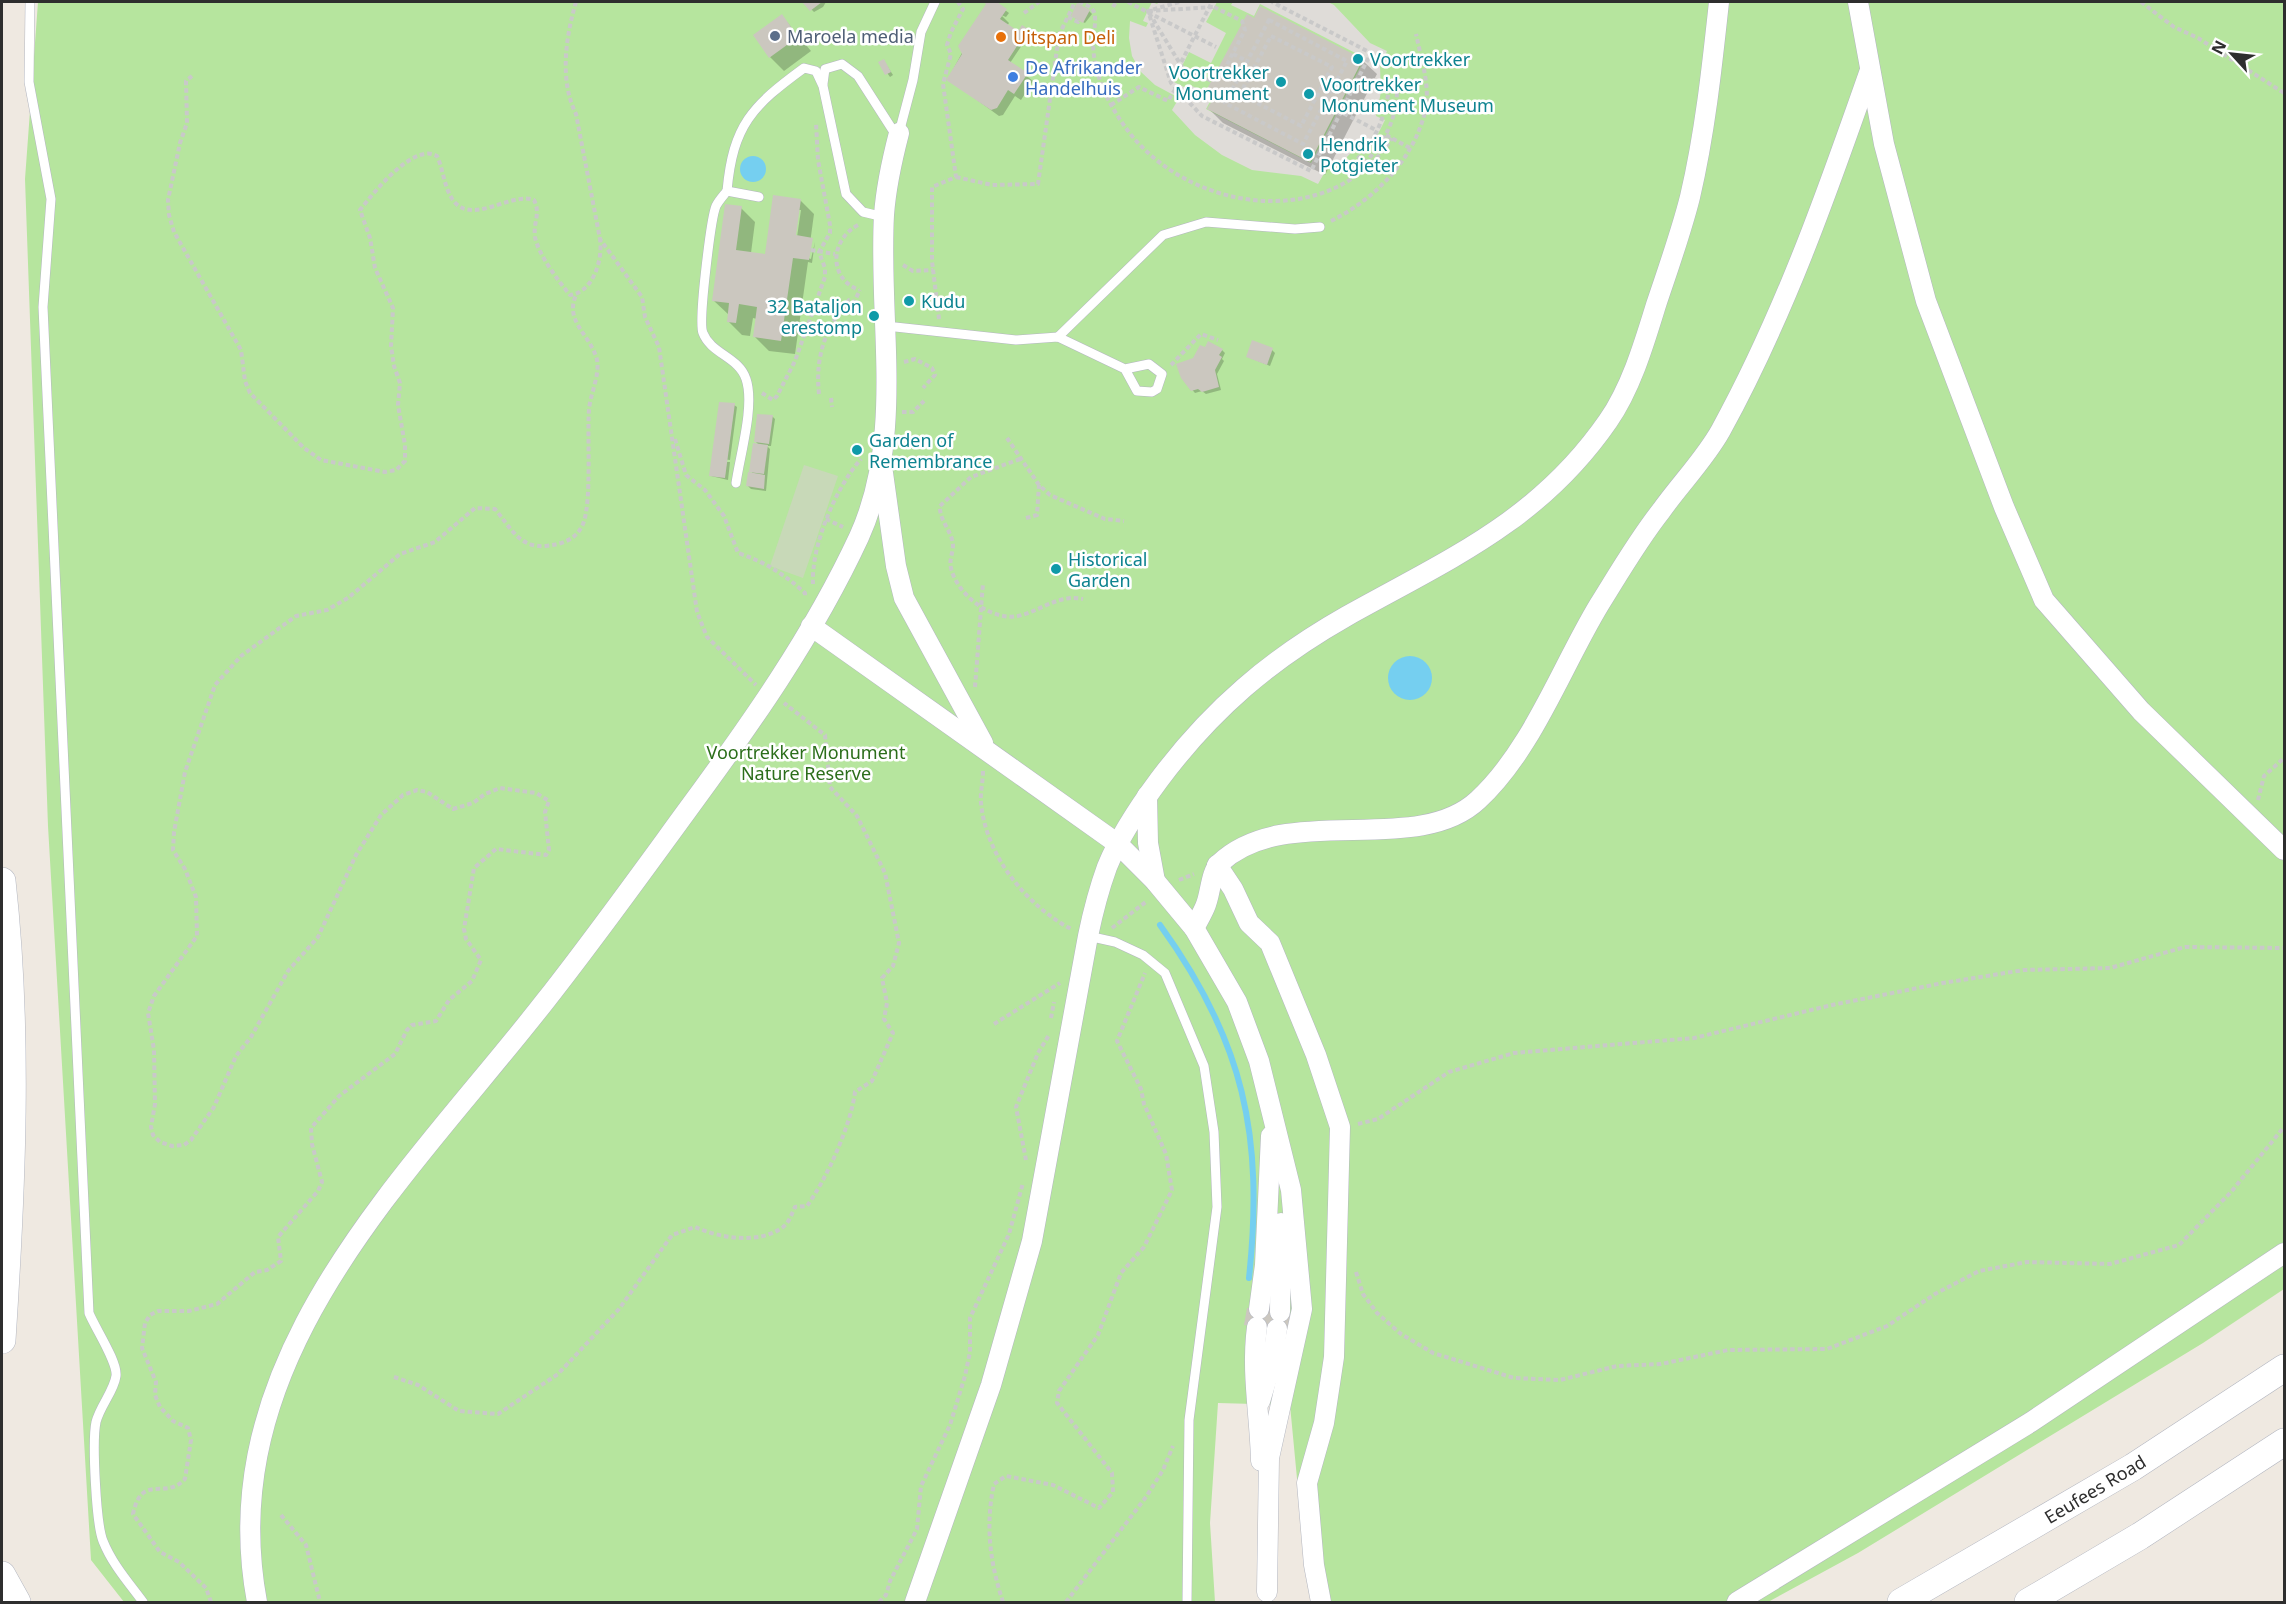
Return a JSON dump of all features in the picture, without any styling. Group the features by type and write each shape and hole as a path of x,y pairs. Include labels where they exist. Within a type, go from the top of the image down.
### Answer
{"main road":[{"path":"2,881 12,1048 10,1223 2,1340"},
{"name":"Eeufees Road","path":"1901,1602 2133,1467 2284,1368"},
{"path":"2028,1602 2140,1536 2284,1442"},
{"path":"2,1575 17,1602"}],"street":[{"path":"915,1602 991,1385 1032,1241 1073,972 1088,936 1097,897 1118,844 1147,796 1205,723 1252,679 1347,616 1450,562 1502,529 1548,491 1580,457 1609,420 1630,378 1651,321 1689,200 1707,107 1719,2"},
{"path":"1858,2 1884,144 1926,301 2004,507 2044,600 2141,711 2284,850"},
{"path":"1194,928 1206,907 1217,866 1245,844 1309,831 1402,827 1445,821 1477,802 1510,765 1598,606 1658,514 1719,434 1770,332 1810,241 1870,70"},
{"path":"257,1602 250,1534 257,1453 273,1392 317,1300 351,1245 533,1016 757,714 825,601 867,515 874,453 887,389 886,326 876,220 899,133"},
{"path":"874,453 904,598 992,764"},
{"path":"811,626 992,764 1118,844 1155,888 1194,928 1237,1002 1259,1062 1291,1190 1302,1309 1269,1458 1267,1597"},
{"path":"1147,796 1148,843 1155,888"},
{"path":"1217,866 1233,889 1249,923 1270,943 1316,1055 1340,1127 1334,1357 1324,1423 1306,1483 1314,1565 1321,1602"},
{"path":"1267,1597 1259,1404 1253,1359 1268,1319 1271,1107"},
{"path":"1737,1602 2040,1416 2284,1253"}],"lane":[{"path":"30,2 29,82 51,199 44,307 88,1313 101,1341 113,1356 116,1376 99,1412 93,1438 102,1539 112,1561 143,1602"},
{"path":"823,86 825,69 842,64 858,76 892,129 899,133 913,80 921,32 935,2"},
{"path":"736,483 749,401 747,380 739,365 710,343 702,332 701,321 716,207 727,191 730,157 743,123 776,88 804,68 816,71 823,86 846,194 863,212 876,220"},
{"path":"727,191 759,196"},
{"path":"1058,337 1163,235 1206,222 1295,229 1320,227"},
{"path":"886,326 1016,340 1058,337 1125,369 1149,364 1162,374 1157,389 1145,393 1133,386 1125,369"},
{"path":"1088,936 1115,942 1150,961 1165,973 1204,1066 1214,1132 1217,1207 1189,1420 1187,1602"}],"path":[{"path":"211,1602 206,1588 179,1562 160,1552 132,1514 136,1499 141,1495 155,1488 174,1488 185,1479 190,1440 188,1428 173,1421 160,1407 155,1395 156,1382 142,1348 144,1323 150,1315 158,1311 189,1311 217,1304 255,1272 267,1270 281,1261 278,1237 318,1191 322,1182 312,1144 311,1128 339,1096 395,1054 407,1030 420,1023 436,1021 449,1000 472,981 481,960 466,939 464,930 474,868 496,849 546,855 549,850 546,812 549,801 536,794 500,788 484,794 473,803 453,810 427,792 417,790 403,795 381,815 356,855 318,937 288,971 251,1036 236,1056 214,1107 191,1140 184,1145 172,1146 160,1142 153,1135 151,1127 155,1104 154,1050 148,1013 154,996 197,936 194,890 173,850 185,772 216,685 241,656 296,616 327,610 348,598 400,554 435,542 476,508 495,509 521,540 532,547 560,544 576,534 584,522 589,408 597,362 572,315 572,305 576,295 592,278 602,252 592,191 585,170 568,85 566,39 576,2"},
{"path":"956,177 942,84 951,54 947,45 963,9 958,2"},
{"path":"1024,14 1040,2"},
{"path":"941,333 933,270 932,187 956,177 992,185 1038,184 1059,35 1077,2 1091,8 1095,15 1093,44 1097,75 1111,105 1140,144 1159,161 1196,183 1232,196 1273,201 1308,198 1344,186 1356,178 1380,156 1392,138"},
{"path":"1113,7 1116,2"},
{"path":"1128,2 1216,47"},
{"path":"1148,11 1179,2"},
{"path":"1171,83 1212,2"},
{"path":"1148,11 1171,83 1202,116 1311,171 1339,111 1371,53 1272,2"},
{"path":"2141,2 2174,27 2198,38 2284,93"},
{"path":"1209,7 1242,21 1245,30 1220,78 1212,81 1180,64 1148,11 1209,7"},
{"path":"1068,17 1080,21"},
{"path":"1269,21 1347,61 1304,144 1225,104 1248,62 1269,21"},
{"path":"1320,227 1338,218 1389,180 1410,148 1425,111 1424,72 1416,34"},
{"path":"1270,36 1332,67 1301,126 1240,94 1270,36"},
{"path":"1233,54 1248,62"},
{"path":"192,76 186,81 187,123 180,143 168,200 174,232 241,350 245,381 250,393 304,448 321,460 385,472 396,470 405,461 405,445 398,405 400,383 393,366 391,346 393,309 375,268 370,237 361,218 360,210 372,194 401,166 422,153 437,156 451,198 458,205 472,209 492,209 527,197 534,200 540,211 535,236 538,250 570,296 576,295"},
{"path":"1111,105 1139,87 1168,101 1176,88"},
{"path":"1353,173 1370,158 1386,135 1397,100 1397,90 1394,87 1389,88 1384,114 1365,151 1349,166 1353,173 1356,178"},
{"path":"1339,111 1376,130"},
{"path":"816,121 818,160 830,225 830,233 819,252"},
{"path":"1386,135 1410,148"},
{"path":"866,291 846,283 840,275 835,254 842,238 849,231 876,220"},
{"path":"600,239 642,297 645,317 659,347 672,429 675,469 688,541 689,571 693,578 697,612 707,637 754,683 764,689"},
{"path":"811,250 835,254"},
{"path":"759,392 773,400 795,361 825,277 825,268 819,252"},
{"path":"904,259 902,267 913,271 933,270"},
{"path":"819,394 818,368 826,335 833,318 849,300 854,302 860,290"},
{"path":"1159,370 1173,364 1201,334 1218,340"},
{"path":"909,362 915,359 932,368 935,375 923,388"},
{"path":"831,398 832,407"},
{"path":"913,412 924,401"},
{"path":"672,429 686,476 705,490 724,516 738,553 770,566 805,593 811,626"},
{"path":"1007,438 1040,485 1061,501 1105,519 1124,521"},
{"path":"825,601 817,595 813,582 822,531 849,473 874,453"},
{"path":"1020,459 971,477 940,506 953,545 950,566 952,573 970,600 981,608 1019,616 1064,598 1083,599"},
{"path":"1026,518 1037,515 1040,485"},
{"path":"975,698 983,583"},
{"path":"394,1377 418,1384 459,1411 498,1414 558,1374 619,1309 672,1235 695,1227 714,1235 749,1238 772,1232 785,1226 795,1206 807,1206 819,1189 853,1113 855,1092 872,1081 893,1033 884,1018 887,1003 882,978 893,966 898,943 885,873 857,816 830,787 825,735 777,698"},
{"path":"2267,835 2258,800 2264,776 2284,758"},
{"path":"992,764 981,803 992,845 1029,901 1051,918 1088,936 1155,888"},
{"path":"1340,1127 1378,1119 1449,1072 1514,1053 1694,1038 1943,983 2024,970 2110,968 2185,947 2284,948"},
{"path":"1004,1602 989,1554 988,1511 994,1484 1006,1476 1053,1485 1099,1508 1113,1492 1112,1473 1057,1403 1059,1391 1098,1335 1121,1274 1144,1247 1172,1190 1166,1154 1144,1104 1142,1089 1117,1041 1150,961"},
{"path":"993,1024 1060,984 1073,972"},
{"path":"1058,992 1060,984 1073,972"},
{"path":"1027,1162 1016,1107 1038,1053 1049,1035 1055,1000"},
{"path":"1355,1268 1363,1293 1377,1314 1401,1335 1433,1353 1514,1378 1560,1380 1617,1366 1661,1364 1728,1350 1827,1349 1887,1326 1935,1294 1979,1271 2027,1262 2110,1264 2179,1245 2231,1192 2284,1127"},
{"path":"879,1602 886,1595 917,1529 921,1486 950,1425 964,1376 970,1352 970,1318 1009,1234 1020,1187 1025,1180"},
{"path":"1066,1602 1146,1497 1189,1420"},
{"path":"281,1515 306,1545 320,1602"}],"green space":[{"name":"Voortrekker Monument Nature Reserve","path":"38,2 2284,2 2284,1289 2203,1343 1858,1553 1768,1602 1313,1602 1300,1510 1290,1405 1218,1403 1210,1523 1215,1602 124,1602 91,1560 48,826 25,179"},
{"path":"804,465 838,476 803,578 770,566"}],"shaded area":[{"path":"1152,2 1157,4 1159,2 1217,2 1206,22 1226,33 1211,63 1189,52 1174,82 1188,89 1190,85 1213,96 1206,109 1311,163 1365,58 1260,4 1254,16 1231,5 1233,2 1328,2 1334,5 1370,43 1387,51 1380,66 1381,92 1376,116 1385,120 1374,142 1365,138 1346,158 1326,170 1318,184 1301,176 1252,170 1222,155 1195,135 1172,110 1179,98 1155,85 1141,72 1132,56 1129,38 1130,21 1146,27 1148,23 1143,21"}],"water":[{"path":"753,156 762,160 766,169 762,178 753,182 744,178 740,169 744,160"},
{"path":"1410,656 1419,657 1426,662 1431,669 1431,687 1426,694 1419,699 1410,700 1401,699 1394,694 1389,687 1388,678 1389,669 1394,662 1401,657"}],"building":[{"path":"802,2 822,2 810,11"},
{"path":"983,2 997,2 1007,9 1000,19 1018,31 1022,25 1028,29 1008,60 1028,73 1014,94 1008,90 997,108 991,110 946,80 962,54 958,46 986,4"},
{"path":"1077,3 1090,10 1083,23 1071,16"},
{"name":"Voortrekker Monument","path":"1260,6 1363,59 1310,162 1207,109 1216,94 1207,89 1247,14 1254,18"},
{"name":"Maroela media","path":"782,14 798,37 769,58 753,35"},
{"path":"884,59 891,72 885,75 878,62"},
{"path":"773,195 801,199 796,235 813,238 809,260 793,258 781,341 753,337 757,307 739,304 736,323 727,322 729,303 712,301 725,204 742,206 736,250 765,254"},
{"path":"1252,340 1273,348 1267,365 1246,357"},
{"path":"1208,341 1223,349 1219,355 1222,357 1215,370 1219,387 1202,392 1198,389 1191,391 1181,378 1176,364 1193,358 1200,345 1205,347"},
{"path":"719,402 735,403 725,478 709,476"},
{"path":"757,414 773,415 769,444 754,442"},
{"path":"753,443 768,445 764,474 749,472"},
{"path":"748,472 765,475 764,489 746,486"},
{"path":"1267,1297 1276,1298 1274,1311 1291,1314 1289,1331 1244,1325 1247,1308 1265,1310"}],"waterway":[{"path":"1160,925 1189,968 1211,1009 1229,1050 1242,1092 1250,1134 1253,1179 1253,1227 1249,1278"}],"place":[{"name":"Maroela media","path":"775,36"},
{"name":"Uitspan Deli","path":"1001,37"},
{"name":"Voortrekker","path":"1358,59"},
{"name":"De Afrikander Handelhuis","path":"1013,77"},
{"name":"Voortrekker Monument","path":"1281,82"},
{"name":"Voortrekker Monument Museum","path":"1309,94"},
{"name":"Hendrik Potgieter","path":"1308,154"},
{"name":"Kudu","path":"909,301"},
{"name":"32 Bataljon erestomp","path":"874,316"},
{"name":"Garden of Remembrance","path":"857,450"},
{"name":"Historical Garden","path":"1056,569"}]}
